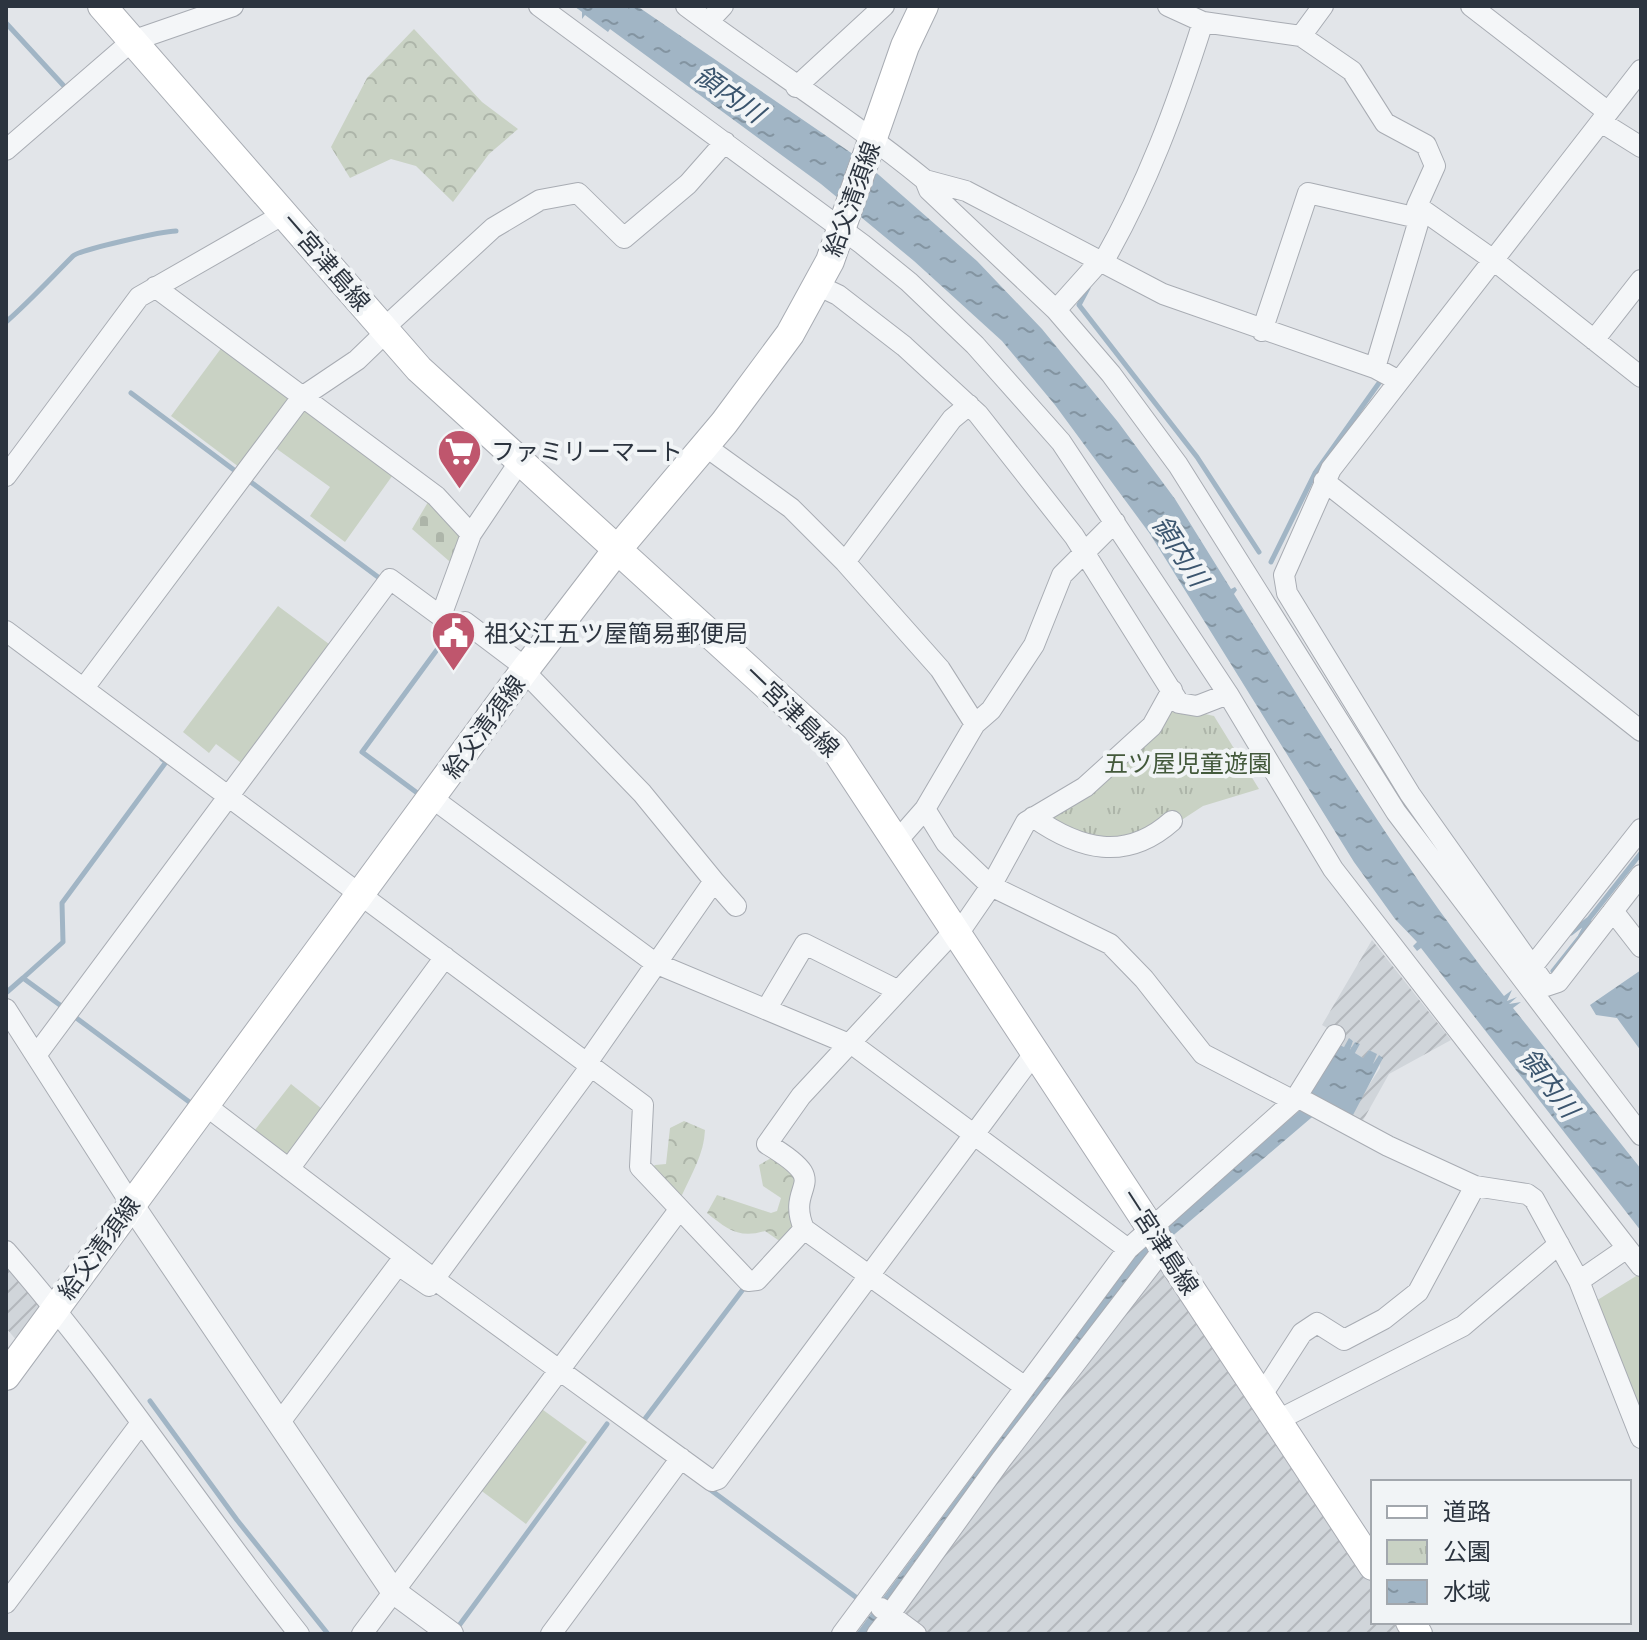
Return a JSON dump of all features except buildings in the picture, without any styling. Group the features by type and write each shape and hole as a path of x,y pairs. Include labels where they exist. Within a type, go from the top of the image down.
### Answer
{"main road":[{"name":"一宮津島線","path":"102,6 419,369 828,742 1036,1051 1260,1398 1371,1563"},
{"name":"給父清須線","path":"6,1376 525,670 616,551 761,377 819,286 873,143 905,46 924,6"}],"street":[{"path":"7,146 132,41 233,6"},
{"path":"539,6 842,226 909,282 1027,400 1061,442 1228,694 1333,869 1362,910 1641,1266"},
{"path":"686,6 925,180 966,191 1163,294 1375,368 1399,381"},
{"path":"708,22 723,6"},
{"path":"796,87 884,6"},
{"path":"1168,6 1203,22 1301,36 1352,71 1385,123 1426,145 1435,166 1417,206 1420,214 1375,368"},
{"path":"1301,36 1323,6"},
{"path":"1471,6 1641,147"},
{"path":"1056,310 1101,263 1136,205 1169,129 1203,22"},
{"path":"1641,70 1327,475 1284,575 1287,593 1410,794 1546,986 1558,982 1641,875"},
{"path":"84,688 302,397 357,360 384,330 493,228 528,205 578,193 624,238 688,184 725,142"},
{"path":"925,180 929,190 1056,310 1111,374 1178,465 1396,812 1639,1130"},
{"path":"1262,331 1308,193 1420,214 1492,259 1641,377"},
{"path":"6,476 139,297 284,214"},
{"path":"1594,340 1641,280"},
{"path":"819,286 838,295 904,346 969,405 1006,447 1084,551 1179,703 1197,706 1228,694"},
{"path":"155,287 436,496 471,534"},
{"path":"845,562 952,419 969,405"},
{"path":"705,446 791,508 845,562 940,669 955,698 975,724"},
{"path":"441,616 471,534 520,461"},
{"path":"1327,475 1641,715"},
{"path":"1327,475 1641,731"},
{"path":"897,841 925,809 975,724 991,710 1022,665 1062,575 1115,522"},
{"path":"37,1054 390,579 454,626 465,622 525,670 642,793 736,906"},
{"path":"6,631 643,1105 640,1167 748,1281 757,1280 804,1229"},
{"path":"1025,1387 804,1229 797,1213 806,1182 803,1170 795,1161 767,1144 801,1096 851,1045 897,990 957,932 991,886 1026,822 1085,787 1152,726 1172,690"},
{"path":"432,798 655,963 851,1045 975,1133 1128,1249"},
{"path":"925,809 946,843 991,886 1110,944 1144,979 1203,1054 1475,1186 1527,1194 1534,1199 1579,1281 1641,1438"},
{"path":"1033,817 1061,836 1113,850 1157,835 1172,821"},
{"path":"1532,967 1641,829"},
{"path":"280,1422 398,1265 429,1286 589,1064 655,963 714,881"},
{"path":"1613,911 1641,947"},
{"path":"767,1008 805,944 897,990"},
{"path":"289,1169 445,957"},
{"path":"6,1009 131,1204 393,1591 451,1634"},
{"path":"877,1634 891,1619 1159,1238 1298,1099 1335,1035"},
{"path":"205,1105 434,1279 712,1481 718,1479 1036,1051"},
{"path":"1260,1398 1302,1333 1317,1323 1344,1340 1384,1319 1418,1292 1475,1186"},
{"path":"362,1634 679,1210"},
{"path":"842,1634 891,1619 1025,1387 1128,1249 1159,1238"},
{"path":"1276,1421 1463,1326 1559,1244"},
{"path":"1579,1281 1627,1248"},
{"path":"6,1251 56,1308 223,1538 299,1634"},
{"path":"6,1603 141,1423"},
{"path":"551,1634 681,1458"}],"shaded area":[{"path":"1372,940 1451,1040 1389,1074 1361,1124 1348,1117 1380,1068 1379,1055 1373,1064 1376,1054 1369,1050 1364,1059 1355,1053 1360,1044 1355,1042 1350,1051 1353,1040 1344,1047 1337,1043 1341,1036 1322,1025"},
{"path":"1158,1258 1371,1578 1371,1624 1401,1624 1408,1634 923,1634 896,1614"},
{"path":"6,1260 43,1309 18,1342 6,1328"}],"green space":[{"path":"414,29 482,102 518,129 489,154 453,202 416,166 391,159 350,178 331,147 367,78"},
{"path":"225,343 295,395 243,470 171,416"},
{"path":"299,407 395,472 345,542 310,516 330,487 270,444"},
{"path":"431,497 466,536 456,567 412,529"},
{"path":"278,606 333,647 244,765 216,744 209,753 183,732"},
{"name":"五ツ屋児童遊園","path":"1174,707 1214,716 1259,789 1203,806 1177,823 1118,843 1052,824 1054,812 1161,727"},
{"path":"291,1084 327,1113 292,1160 251,1135"},
{"path":"684,1121 705,1130 704,1139 682,1195 675,1195 649,1170 655,1165 666,1164 670,1128"},
{"path":"775,1156 797,1170 796,1225 781,1242 765,1231 748,1234 734,1231 707,1213 717,1195 771,1213 777,1211 781,1198 763,1186 759,1165"},
{"path":"1641,1273 1641,1424 1591,1304"},
{"path":"539,1407 587,1442 526,1524 479,1489"}],"water":[{"name":"領内川","path":"574,6 637,6 863,161 977,261 1042,329 1118,422 1175,499 1231,589 1235,587 1237,590 1234,594 1431,899 1504,996 1512,990 1507,1001 1517,997 1509,1004 1521,1002 1513,1008 1641,1169 1641,1231 1421,948 1417,951 1413,946 1417,942 1395,919 1354,862 1150,534 1055,405 1002,341 914,261 821,184 610,29 608,32 585,15 582,19 582,12"},
{"path":"1641,970 1641,1051 1617,1018 1596,1015 1590,1005"},
{"path":"1349,1038 1353,1041 1350,1050 1355,1042 1360,1044 1355,1053 1363,1058 1369,1050 1377,1054 1373,1064 1379,1055 1383,1058 1353,1115 1348,1117 1329,1106 1311,1118 1149,1256 866,1634 856,1634 1139,1251 1299,1111 1340,1045 1344,1047"}],"waterway":[{"path":"6,23 63,85"},
{"path":"6,322 73,256 122,241 176,231"},
{"path":"1088,288 1079,305 1197,457 1259,552"},
{"path":"1271,562 1315,473 1379,383"},
{"path":"131,393 238,473"},
{"path":"248,480 382,580"},
{"path":"420,795 362,752 450,632"},
{"path":"64,1008 23,978 63,942 62,903 166,762 162,759"},
{"path":"1571,933 1589,919 1641,853"},
{"path":"1553,971 1580,937 1589,920"},
{"path":"7,992 23,978"},
{"path":"75,1017 192,1104"},
{"path":"641,1424 744,1288"},
{"path":"150,1401 237,1520 328,1634"},
{"path":"458,1627 607,1424"},
{"path":"708,1488 857,1598"}],"place":[{"name":"ファミリーマート","path":"460,490"},
{"name":"祖父江五ツ屋簡易郵便局","path":"453,672"}]}
